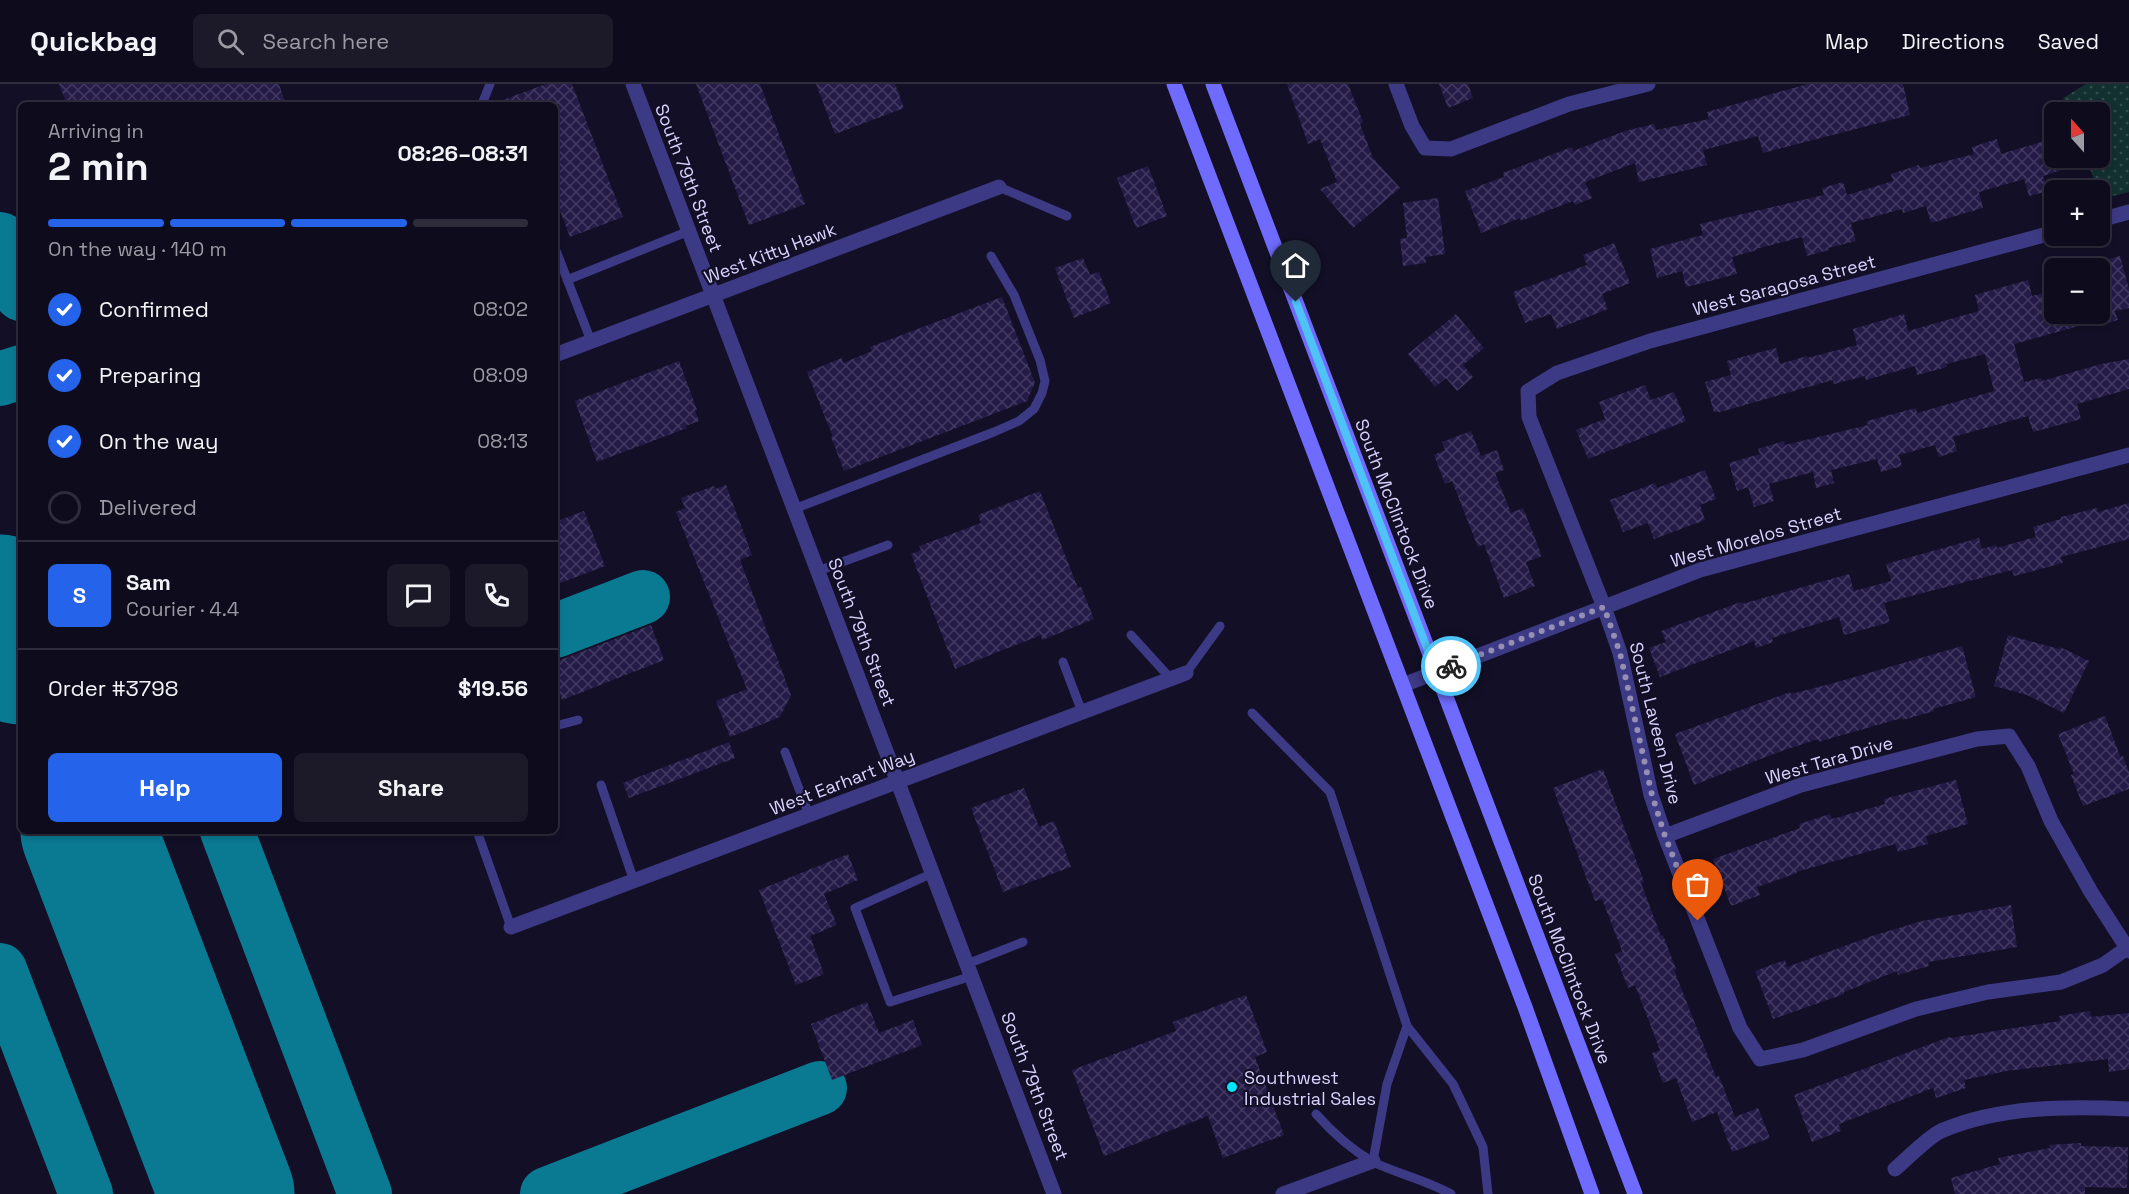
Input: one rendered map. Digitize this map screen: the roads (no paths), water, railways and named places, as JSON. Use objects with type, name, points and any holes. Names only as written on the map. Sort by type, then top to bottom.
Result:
[{"type":"main road","points":[[1174,84],[1525,1007],[1592,1194]]},
{"type":"main road","name":"South McClintock Drive","points":[[1213,84],[1635,1194]]},
{"type":"street","name":"South 79th Street","points":[[633,84],[1054,1194]]},
{"type":"street","points":[[1396,84],[1412,126],[1425,148],[1451,149],[1569,104],[1648,84]]},
{"type":"street","name":"West Kitty Hawk","points":[[558,354],[999,187]]},
{"type":"street","points":[[2110,217],[2129,212]]},
{"type":"street","name":"West Saragosa Street","points":[[1528,391],[1557,373],[1650,341],[2044,235]]},
{"type":"street","name":"South Laveen Drive","points":[[1528,391],[1529,417],[1620,653],[1652,795],[1665,836],[1740,1028],[1760,1059],[1803,1050],[1916,1009],[1988,992],[2061,982],[2103,965],[2128,949]]},
{"type":"street","name":"West Morelos Street","points":[[1403,685],[1700,570],[2129,455]]},
{"type":"street","name":"West Earhart Way","points":[[511,927],[1186,673]]},
{"type":"street","name":"West Tara Drive","points":[[1665,836],[1801,785],[1977,739],[2009,736],[2028,766],[2057,831],[2091,892],[2128,949]]},
{"type":"street","points":[[1895,1169],[1939,1132],[1985,1117],[2082,1107],[2129,1108]]},
{"type":"street","points":[[1283,1194],[1373,1161]]},
{"type":"lane","points":[[483,102],[490,84]]},
{"type":"lane","points":[[999,187],[1067,216]]},
{"type":"lane","points":[[567,280],[688,231]]},
{"type":"lane","points":[[558,256],[591,341]]},
{"type":"lane","points":[[794,509],[994,432],[1019,421],[1034,409],[1045,381],[1040,360],[1014,295],[991,256]]},
{"type":"lane","points":[[818,571],[888,545]]},
{"type":"lane","points":[[1186,673],[1220,626]]},
{"type":"lane","points":[[1131,635],[1171,679]]},
{"type":"lane","points":[[1063,662],[1082,712]]},
{"type":"lane","points":[[1252,713],[1330,792],[1407,1026],[1453,1084],[1483,1147],[1488,1194]]},
{"type":"lane","points":[[558,725],[578,720]]},
{"type":"lane","points":[[785,752],[809,815]]},
{"type":"lane","points":[[601,785],[634,881]]},
{"type":"lane","points":[[478,834],[511,927]]},
{"type":"lane","points":[[933,873],[855,908],[890,1002],[970,970],[1023,942]]},
{"type":"lane","points":[[1373,1161],[1387,1084],[1407,1026]]},
{"type":"lane","points":[[1316,1114],[1330,1131],[1373,1161],[1451,1194]]},
{"type":"place","name":"Southwest Industrial Sales","points":[[1232,1087]]}]
